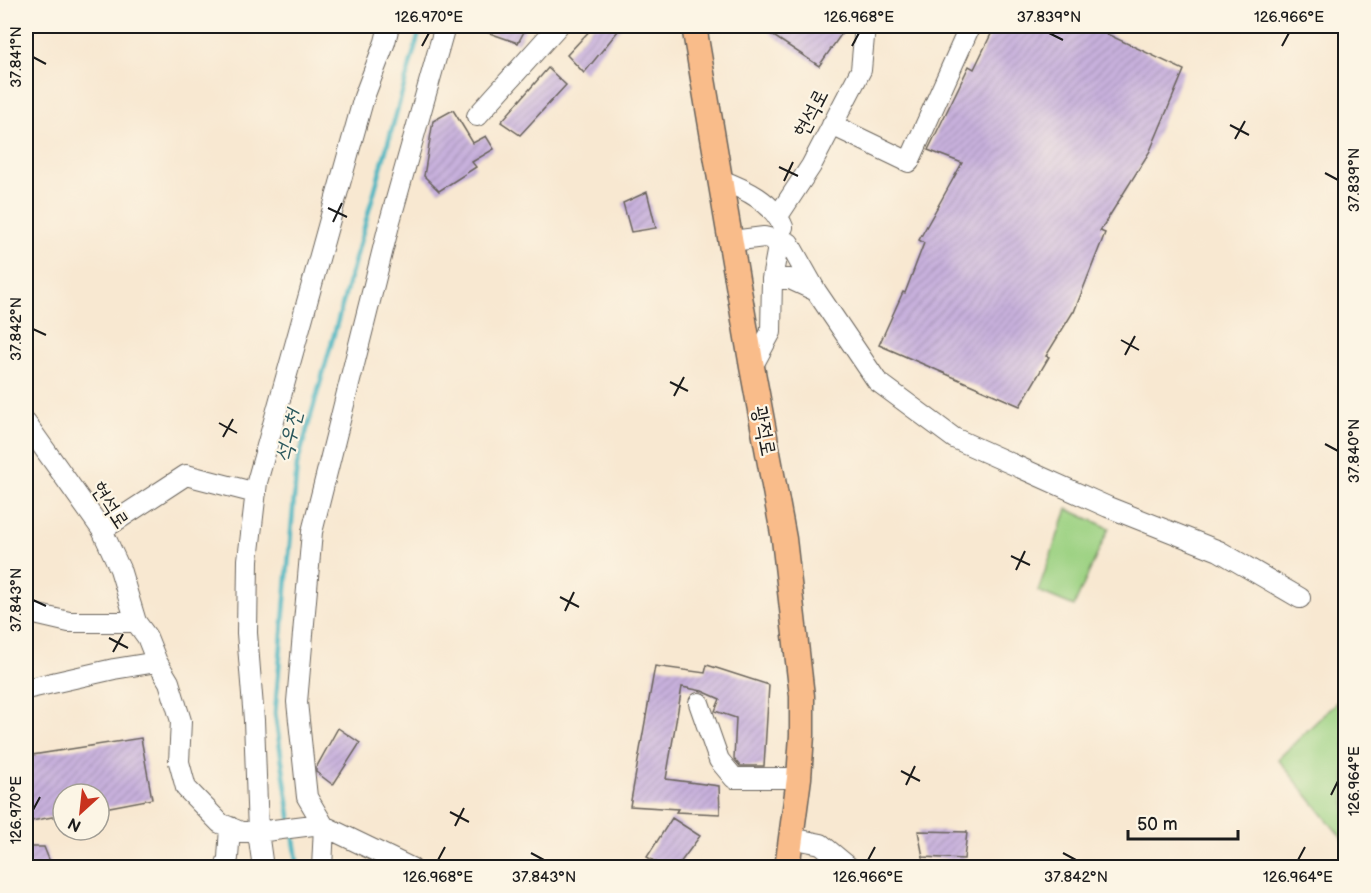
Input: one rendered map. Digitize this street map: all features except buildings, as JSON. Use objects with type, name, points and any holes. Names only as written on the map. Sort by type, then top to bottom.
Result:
[{"type":"main road","name":"광적로","points":[[694,26],[784,539],[802,696],[799,778],[787,867]]},
{"type":"street","points":[[263,867],[258,832],[254,720],[247,633],[248,560],[257,482],[364,97],[385,42],[388,26]]},
{"type":"street","points":[[325,866],[321,856],[325,842],[307,797],[297,702],[312,532],[390,222],[445,26]]},
{"type":"street","points":[[477,116],[558,26]]},
{"type":"street","name":"현석로","points":[[778,216],[811,166],[861,70],[865,26]]},
{"type":"street","points":[[832,125],[909,162],[970,26]]},
{"type":"street","points":[[721,180],[747,189],[778,216],[784,242],[877,381],[954,438],[1108,507],[1219,551],[1300,598]]},
{"type":"street","points":[[732,241],[764,237],[784,242]]},
{"type":"street","points":[[752,367],[771,332],[772,279],[784,242]]},
{"type":"street","points":[[772,279],[790,279],[816,291]]},
{"type":"street","name":"현석로","points":[[26,423],[102,530],[120,569],[136,622],[147,637],[157,662],[169,682],[181,721],[179,762],[186,788],[220,823],[230,827]]},
{"type":"street","points":[[102,530],[186,475],[256,493]]},
{"type":"street","points":[[26,612],[69,622],[136,622]]},
{"type":"street","points":[[26,689],[114,669],[157,662]]},
{"type":"street","points":[[699,703],[719,760],[734,778],[799,778]]},
{"type":"street","points":[[225,867],[228,858],[230,827],[241,832],[258,832],[318,826],[411,867]]},
{"type":"street","points":[[791,838],[821,844],[850,867]]},
{"type":"green space","points":[[1067,509],[1109,528],[1074,606],[1038,591]]},
{"type":"green space","points":[[1345,694],[1345,842],[1278,759]]},
{"type":"waterway","name":"석우천","points":[[291,823],[275,713],[297,465],[421,26]]},
{"type":"waterway","name":"석우천","points":[[293,832],[298,868]]}]
